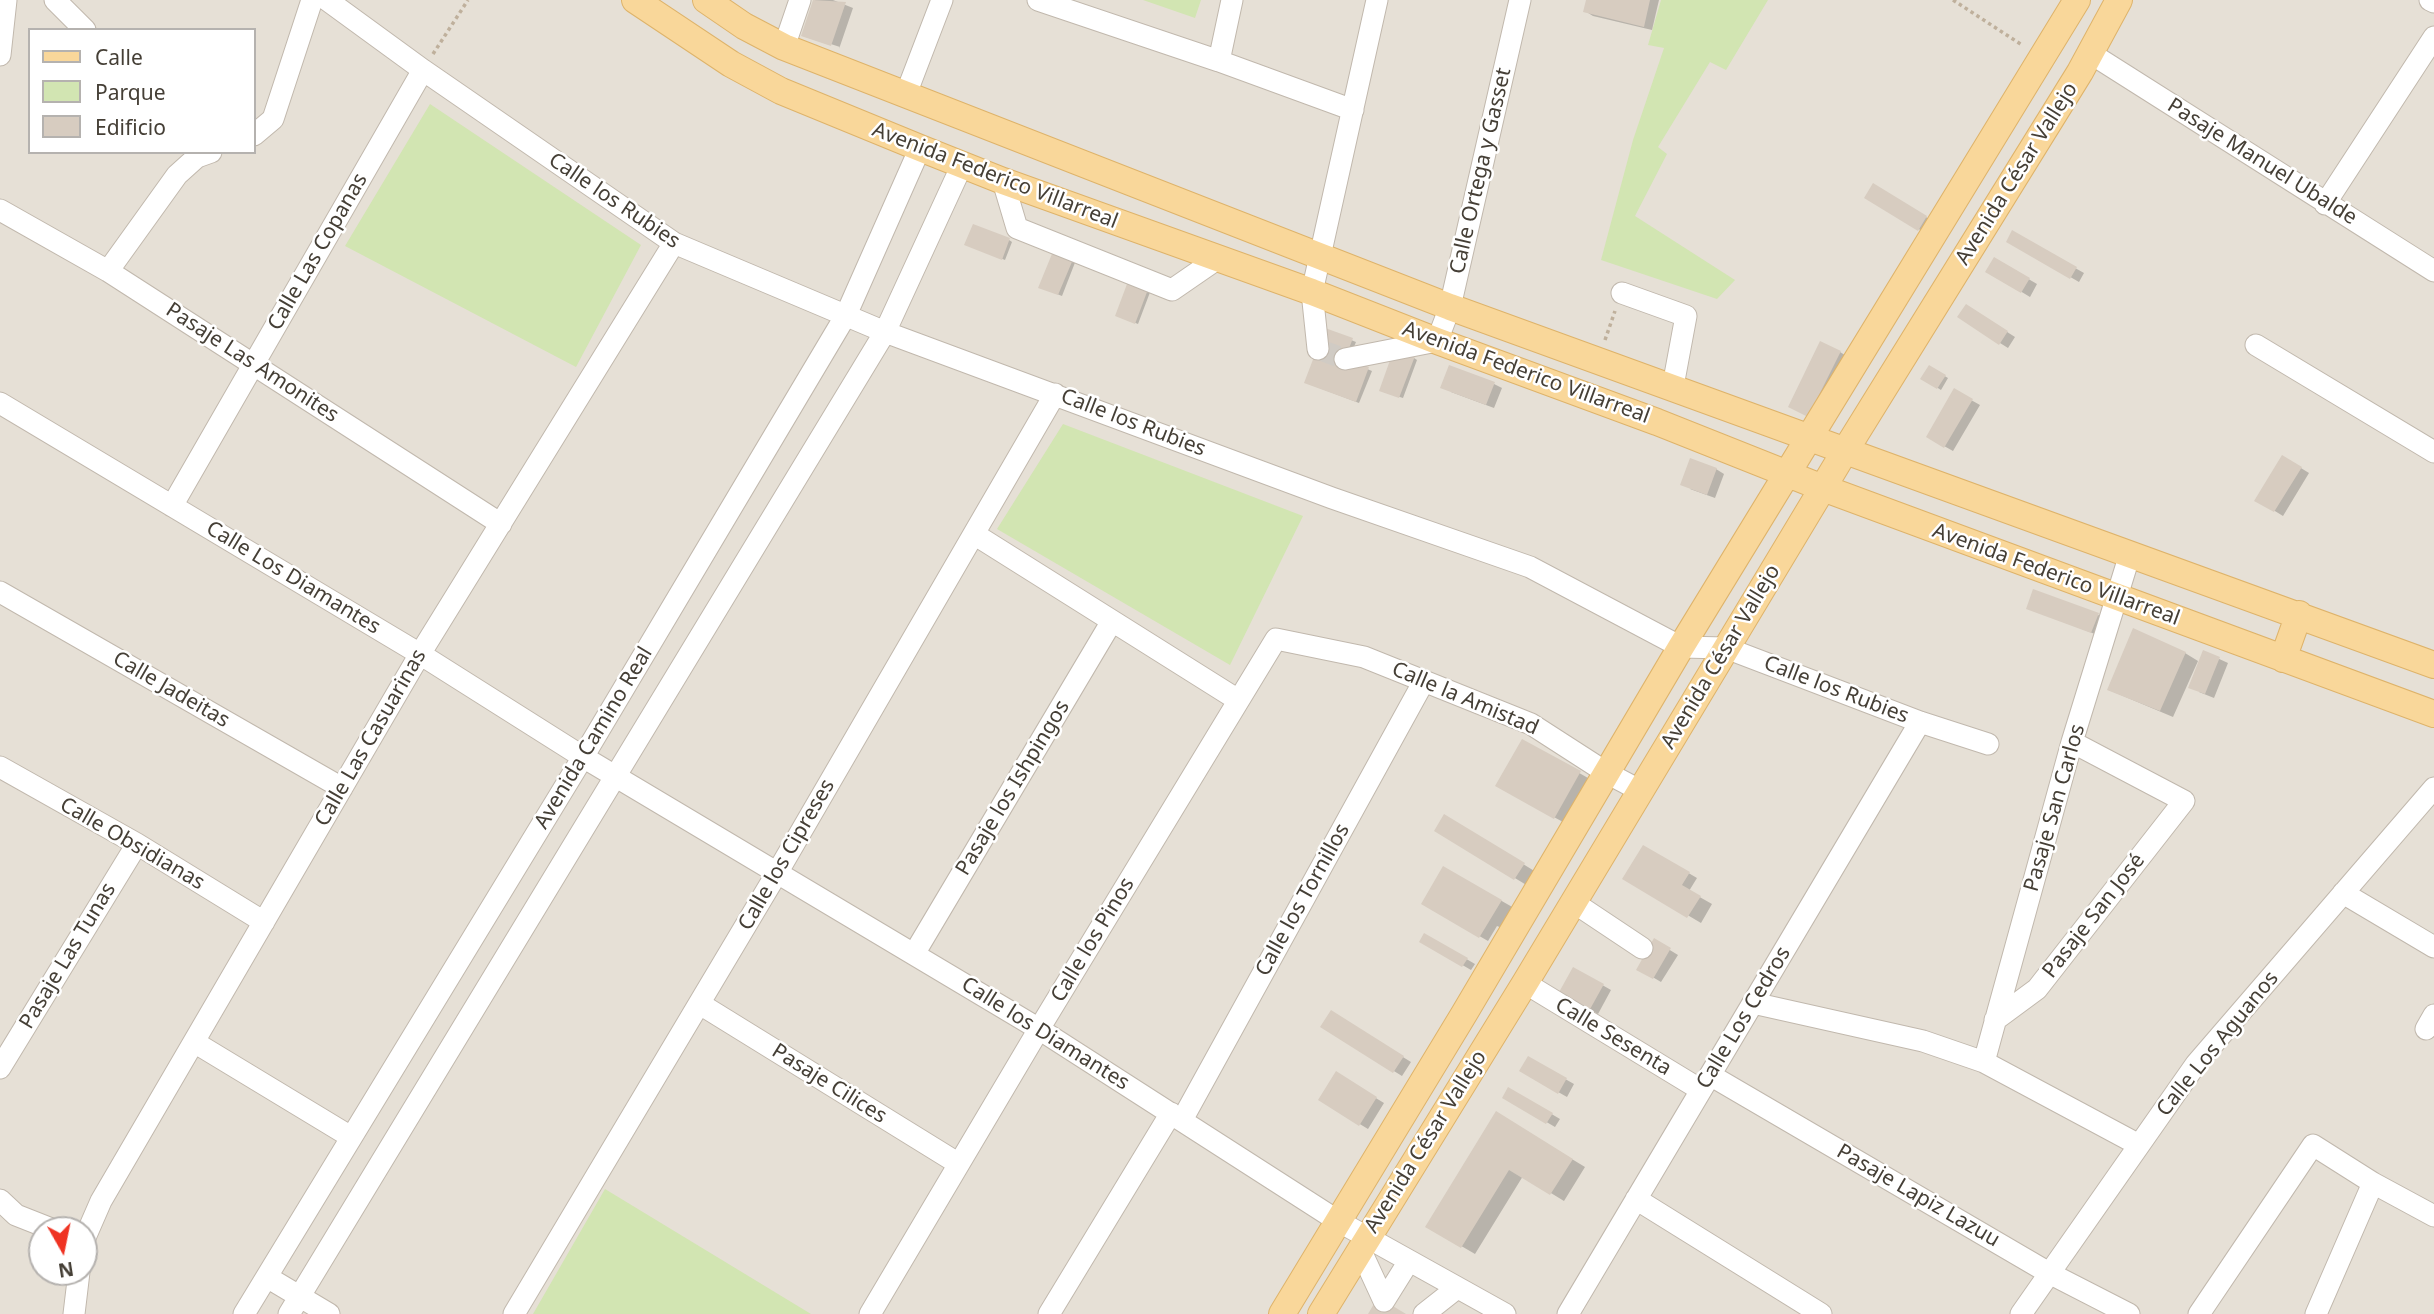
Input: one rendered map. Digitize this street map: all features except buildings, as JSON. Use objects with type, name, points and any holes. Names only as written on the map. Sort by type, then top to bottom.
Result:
[{"type":"main road","name":"Avenida Federico Villarreal","points":[[635,0],[731,64],[781,91],[919,148],[1312,292],[1657,422],[1823,488],[2434,714]]},
{"type":"main road","name":"Avenida Federico Villarreal","points":[[706,0],[744,26],[784,47],[1450,307],[2299,614],[2434,666]]},
{"type":"main road","name":"Avenida César Vallejo","points":[[1282,1314],[1464,1014],[1681,647],[2077,0]]},
{"type":"main road","name":"Avenida César Vallejo","points":[[1321,1314],[2090,53],[2119,0]]},
{"type":"main road","points":[[2001,123],[2040,135]]},
{"type":"main road","points":[[1657,422],[1673,386]]},
{"type":"main road","points":[[2283,659],[2299,614]]},
{"type":"main road","points":[[1541,882],[1573,902]]},
{"type":"main road","points":[[1464,1014],[1493,1034]]},
{"type":"street","points":[[0,55],[6,0]]},
{"type":"street","points":[[55,0],[83,28]]},
{"type":"street","points":[[256,133],[273,119],[312,0]]},
{"type":"street","name":"Calle los Rubies","points":[[327,0],[422,70],[674,243],[885,332],[1332,498],[1530,567],[1681,647],[1726,648],[1920,722],[1988,744]]},
{"type":"street","points":[[784,47],[800,0]]},
{"type":"street","points":[[906,94],[942,0]]},
{"type":"street","points":[[1038,0],[1353,110]]},
{"type":"street","points":[[1219,61],[1232,0]]},
{"type":"street","points":[[1318,349],[1312,292],[1377,0]]},
{"type":"street","name":"Calle Ortega y Gasset","points":[[1437,341],[1450,307],[1520,0]]},
{"type":"street","points":[[2325,204],[2434,37]]},
{"type":"street","name":"Pasaje Manuel Ubalde","points":[[2090,53],[2434,271]]},
{"type":"street","name":"Calle Las Copanas","points":[[172,506],[422,70]]},
{"type":"street","name":"Avenida Camino Real","points":[[244,1314],[583,757],[846,316],[919,148]]},
{"type":"street","points":[[108,271],[177,175],[197,157],[205,154]]},
{"type":"street","name":"Avenida Camino Real","points":[[294,1305],[885,332],[962,165]]},
{"type":"street","points":[[1003,181],[1017,228],[1172,290],[1217,259]]},
{"type":"street","name":"Pasaje Las Amonites","points":[[0,209],[108,271],[501,524]]},
{"type":"street","name":"Calle Las Casuarinas","points":[[94,1216],[420,654],[674,243]]},
{"type":"street","points":[[1622,293],[1686,316],[1673,386]]},
{"type":"street","points":[[1345,359],[1437,341]]},
{"type":"street","points":[[2256,345],[2434,452]]},
{"type":"street","name":"Calle los Cipreses","points":[[514,1314],[700,1004],[1055,394]]},
{"type":"street","name":"Calle Los Diamantes","points":[[0,403],[420,654],[583,757]]},
{"type":"street","points":[[974,534],[1238,700]]},
{"type":"street","name":"Pasaje San Carlos","points":[[1984,1062],[2072,743],[2130,554]]},
{"type":"street","name":"Calle Jadeitas","points":[[0,592],[342,788]]},
{"type":"street","name":"Pasaje los Ishpingos","points":[[914,954],[1112,621]]},
{"type":"street","name":"Calle los Pinos","points":[[870,1314],[1276,639]]},
{"type":"street","name":"Calle la Amistad","points":[[1276,639],[1364,657],[1531,724],[1607,773],[1641,791]]},
{"type":"street","name":"Calle los Tornillos","points":[[1049,1314],[1177,1116],[1424,681]]},
{"type":"street","name":"Calle Los Cedros","points":[[1568,1314],[1920,722]]},
{"type":"street","name":"Pasaje San José","points":[[1995,1020],[2037,989],[2184,802],[2072,743]]},
{"type":"street","name":"Calle los Diamantes","points":[[583,757],[1039,1029],[1338,1221],[1363,1243],[1409,1261],[1506,1314]]},
{"type":"street","name":"Calle Obsidianas","points":[[0,767],[136,844],[264,922]]},
{"type":"street","name":"Calle Los Aguanos","points":[[2021,1314],[2196,1064],[2434,788]]},
{"type":"street","name":"Pasaje Las Tunas","points":[[0,1068],[136,844]]},
{"type":"street","points":[[2343,893],[2434,947]]},
{"type":"street","points":[[1573,902],[1642,948]]},
{"type":"street","name":"Calle Sesenta","points":[[1525,983],[1706,1083]]},
{"type":"street","points":[[1753,1003],[1923,1041],[1984,1062],[2139,1145]]},
{"type":"street","name":"Pasaje Cilices","points":[[700,1004],[959,1164]]},
{"type":"street","points":[[194,1042],[351,1137]]},
{"type":"street","name":"Pasaje Lapiz Lazuu","points":[[1706,1083],[2049,1273],[2129,1314]]},
{"type":"street","points":[[2199,1314],[2313,1145],[2373,1183],[2434,1216]]},
{"type":"street","points":[[2316,1314],[2373,1183]]},
{"type":"street","points":[[1636,1199],[1821,1314]]},
{"type":"street","points":[[0,1200],[16,1215],[28,1220]]},
{"type":"street","points":[[1363,1243],[1384,1301],[1409,1261]]},
{"type":"street","points":[[267,1277],[294,1305],[329,1314]]},
{"type":"street","points":[[74,1314],[77,1286]]},
{"type":"street","points":[[1424,1314],[1458,1288]]},
{"type":"path","points":[[422,70],[468,0]]},
{"type":"path","points":[[1953,0],[2041,58]]},
{"type":"path","points":[[1598,360],[1622,293]]},
{"type":"shaded area","points":[[0,0],[2434,0],[2434,1314],[0,1314]]},
{"type":"green space","points":[[1143,0],[1201,0],[1195,18]]},
{"type":"green space","points":[[1661,0],[1768,0],[1726,70],[1710,62],[1658,147],[1667,154],[1635,216],[1735,280],[1717,299],[1601,260],[1633,140],[1664,48],[1648,45]]},
{"type":"green space","points":[[430,104],[641,245],[576,367],[345,246]]},
{"type":"green space","points":[[1063,424],[1303,516],[1230,665],[997,529]]},
{"type":"green space","points":[[605,1189],[811,1314],[533,1314]]},
{"type":"tunnel","points":[[1318,349],[1345,359]]}]
